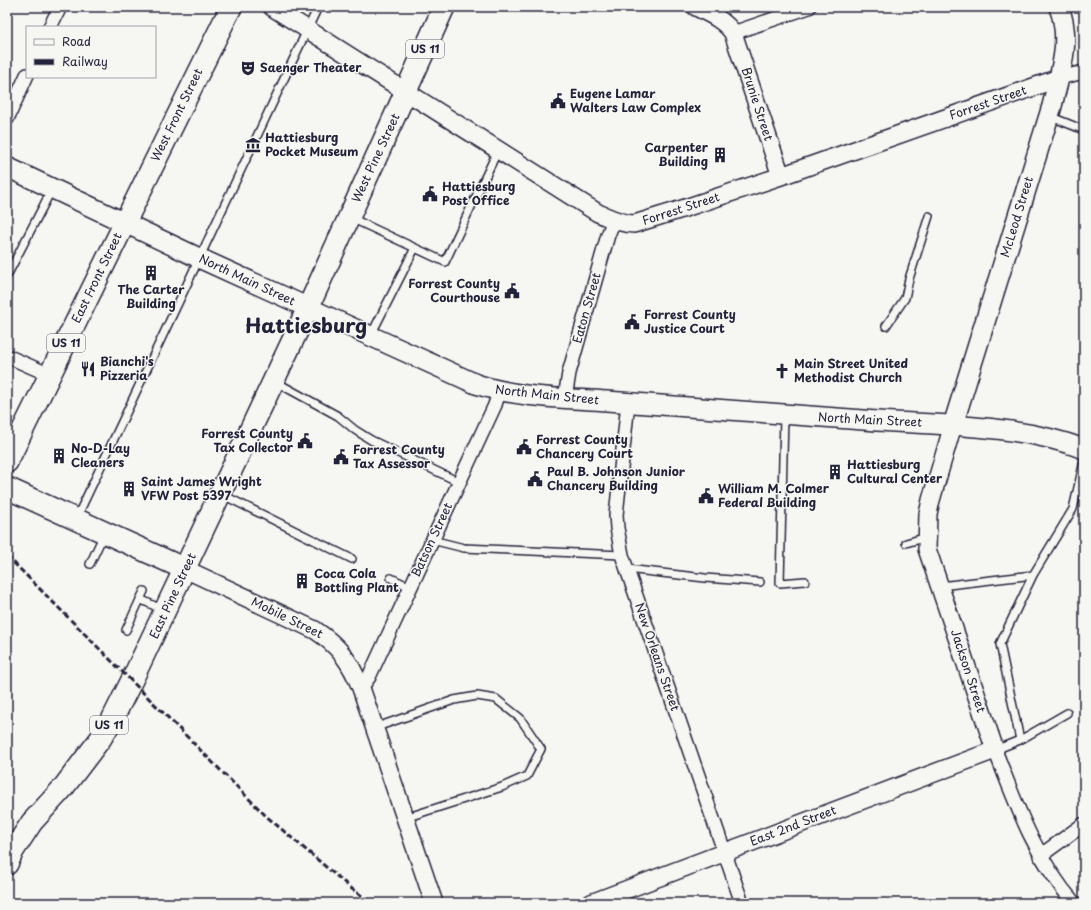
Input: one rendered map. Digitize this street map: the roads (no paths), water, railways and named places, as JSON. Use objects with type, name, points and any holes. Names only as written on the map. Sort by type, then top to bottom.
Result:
[{"type":"main road","name":"West Front Street","points":[[124,223],[231,7]]},
{"type":"main road","name":"West Pine Street","points":[[308,308],[407,92],[444,7]]},
{"type":"main road","name":"McLeod Street","points":[[953,425],[1049,116],[1059,78],[1065,36],[1064,24],[1059,7]]},
{"type":"main road","name":"North Main Street","points":[[7,167],[370,337],[470,382],[499,391],[565,398],[784,415],[953,425],[1049,438],[1084,449]]},
{"type":"main road","name":"East Front Street","points":[[7,462],[124,223]]},
{"type":"main road","name":"East Pine Street","points":[[7,864],[13,851],[32,822],[63,788],[101,738],[111,722],[308,308]]},
{"type":"main road","name":"Mobile Street","points":[[7,488],[185,569]]},
{"type":"main road","points":[[7,506],[38,502]]},
{"type":"street","points":[[50,26],[60,7]]},
{"type":"street","name":"Forrest Street","points":[[272,7],[591,208],[614,220],[634,224],[781,176],[1059,78],[1084,72]]},
{"type":"street","points":[[696,7],[728,26],[733,33],[808,7]]},
{"type":"street","name":"Brunie Street","points":[[733,33],[781,176]]},
{"type":"street","points":[[7,119],[26,77]]},
{"type":"street","name":"Eaton Street","points":[[565,398],[569,373],[608,235],[614,220]]},
{"type":"street","points":[[7,356],[50,375]]},
{"type":"street","name":"Batson Street","points":[[361,688],[369,677],[495,405],[499,391]]},
{"type":"street","name":"New Orleans Street","points":[[628,403],[616,515],[622,555],[742,903]]},
{"type":"street","name":"Jackson Street","points":[[953,425],[928,514],[927,549],[995,750],[1017,806],[1040,856],[1074,903]]},
{"type":"street","name":"Mobile Street","points":[[185,569],[320,630],[343,654],[351,666],[361,688],[434,903]]},
{"type":"street","name":"East 2nd Street","points":[[591,903],[995,750]]},
{"type":"street","points":[[1040,856],[1084,824]]},
{"type":"lane","points":[[76,519],[318,7]]},
{"type":"lane","points":[[1049,116],[1084,130]]},
{"type":"lane","points":[[349,217],[445,262],[498,150]]},
{"type":"lane","points":[[7,276],[53,189]]},
{"type":"lane","points":[[886,326],[905,298],[909,279],[929,216]]},
{"type":"lane","points":[[370,337],[415,248]]},
{"type":"lane","points":[[274,381],[332,412],[355,430],[371,440],[459,482]]},
{"type":"lane","points":[[784,415],[780,582],[805,581]]},
{"type":"lane","points":[[1020,740],[1000,644],[1033,575],[1073,509],[1084,461]]},
{"type":"lane","points":[[220,494],[352,559]]},
{"type":"lane","points":[[90,564],[105,532]]},
{"type":"lane","points":[[906,543],[927,537]]},
{"type":"lane","points":[[432,540],[464,548],[622,555]]},
{"type":"lane","points":[[627,569],[704,578],[760,582]]},
{"type":"lane","points":[[939,586],[1033,575]]},
{"type":"lane","points":[[391,578],[410,587]]},
{"type":"lane","points":[[126,630],[144,590]]},
{"type":"lane","points":[[140,599],[165,611]]},
{"type":"lane","points":[[374,728],[454,700],[477,696],[496,699],[520,718],[541,749],[527,776],[502,787],[405,818]]},
{"type":"lane","points":[[995,750],[1020,740],[1067,714]]},
{"type":"railway","points":[[7,556],[266,816],[352,889],[372,903]]},
{"type":"place","name":"Saenger Theater","points":[[248,68]]},
{"type":"place","name":"Eugene Lamar Walters Law Complex","points":[[558,101]]},
{"type":"place","name":"Hattiesburg Pocket Museum","points":[[253,145]]},
{"type":"place","name":"Carpenter Building","points":[[720,155]]},
{"type":"place","name":"Hattiesburg Post Office","points":[[430,194]]},
{"type":"place","name":"The Carter Building","points":[[151,273]]},
{"type":"place","name":"Forrest County Courthouse","points":[[512,291]]},
{"type":"place","name":"Forrest County Justice Court","points":[[632,322]]},
{"type":"place","name":"Bianchi's Pizzeria","points":[[88,369]]},
{"type":"place","name":"Main Street United Methodist Church","points":[[782,371]]},
{"type":"place","name":"Forrest County Tax Collector","points":[[305,441]]},
{"type":"place","name":"Forrest County Chancery Court","points":[[524,447]]},
{"type":"place","name":"No-D-Lay Cleaners","points":[[59,456]]},
{"type":"place","name":"Forrest County Tax Assessor","points":[[341,457]]},
{"type":"place","name":"Hattiesburg Cultural Center","points":[[835,472]]},
{"type":"place","name":"Paul B. Johnson Junior Chancery Building","points":[[535,479]]},
{"type":"place","name":"Saint James Wright VFW Post 5397","points":[[129,489]]},
{"type":"place","name":"William M. Colmer Federal Building","points":[[706,496]]},
{"type":"place","name":"Coca Cola Bottling Plant","points":[[302,581]]},
{"type":"district","name":"Hattiesburg","points":[[306,326]]}]
